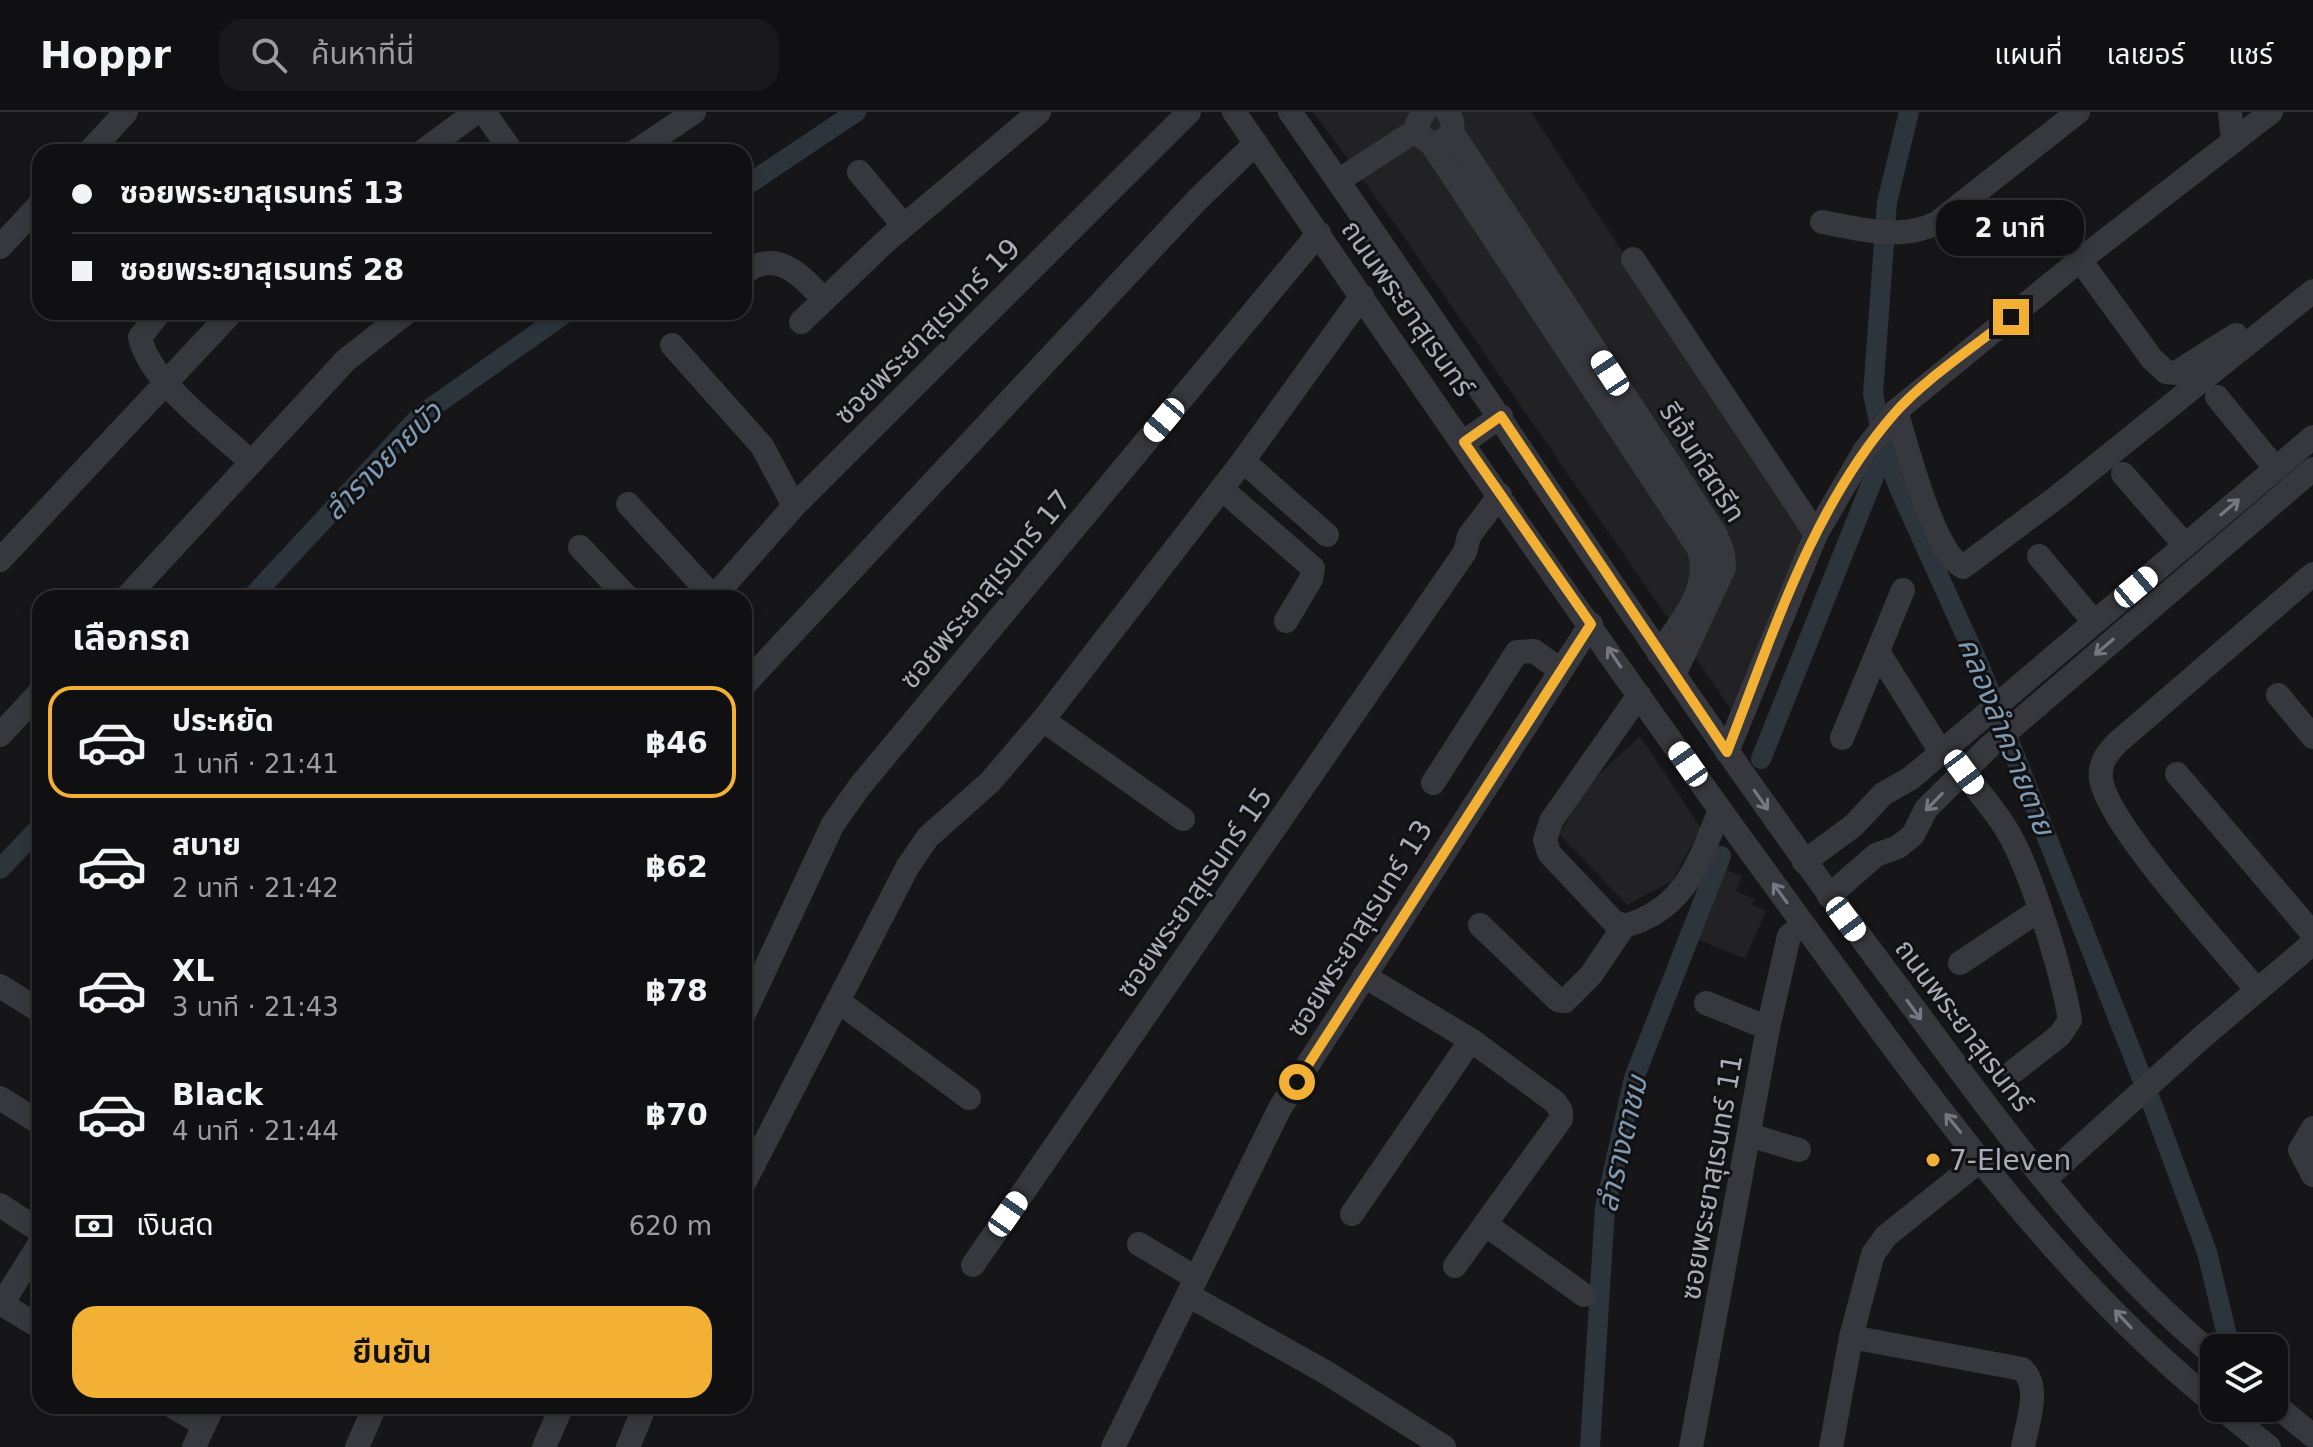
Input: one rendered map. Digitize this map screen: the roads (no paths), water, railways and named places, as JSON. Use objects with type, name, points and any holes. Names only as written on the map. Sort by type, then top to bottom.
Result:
[{"type":"street","points":[[96,144],[126,112]]},
{"type":"street","points":[[433,144],[476,112]]},
{"type":"street","points":[[484,112],[506,144]]},
{"type":"street","points":[[647,144],[694,112]]},
{"type":"street","points":[[801,322],[904,226],[1039,112]]},
{"type":"street","name":"ซอยพระยาสุเรนทร์ 19","points":[[720,590],[794,506],[1189,112]]},
{"type":"street","name":"ถนนพระยาสุเรนทร์","points":[[1234,112],[1720,810],[1910,1070],[2099,1294],[2200,1391]]},
{"type":"street","name":"ถนนพระยาสุเรนทร์","points":[[1290,112],[1501,416],[1659,654],[1829,896],[1977,1095],[2045,1179],[2129,1274],[2200,1343]]},
{"type":"street","points":[[1822,222],[1910,234],[1937,223],[2078,112]]},
{"type":"street","points":[[2230,112],[2233,142]]},
{"type":"street","points":[[1727,752],[1816,534],[1887,423],[2080,260],[2271,112]]},
{"type":"street","points":[[1343,187],[1428,126]]},
{"type":"street","name":"รีเจ้นท์สตรีท","points":[[1428,126],[1699,549],[1705,570],[1699,592],[1659,654]]},
{"type":"street","name":"รีเจ้นท์สตรีท","points":[[1428,126],[1715,533],[1723,553],[1724,568],[1674,675]]},
{"type":"street","points":[[752,676],[1197,200],[1256,143]]},
{"type":"street","points":[[859,172],[904,226]]},
{"type":"street","points":[[0,247],[32,221]]},
{"type":"street","name":"ซอยพระยาสุเรนทร์ 17","points":[[752,997],[833,824],[860,786],[1319,233]]},
{"type":"street","points":[[1633,259],[1816,534]]},
{"type":"street","points":[[752,266],[770,260],[786,265],[802,276],[824,300]]},
{"type":"street","points":[[2080,260],[2152,359],[2166,372],[2176,373],[2202,359],[2251,324]]},
{"type":"street","points":[[1887,423],[1919,487],[1946,552],[1963,567],[2057,497],[2313,291]]},
{"type":"street","points":[[752,1168],[908,866],[928,837],[990,782],[1043,720],[1222,489],[1362,296]]},
{"type":"street","points":[[154,320],[140,337],[142,351],[166,383],[251,462]]},
{"type":"street","points":[[0,560],[225,320]]},
{"type":"street","points":[[133,590],[346,360],[397,320]]},
{"type":"street","points":[[672,345],[762,446],[794,506]]},
{"type":"street","points":[[2217,397],[2276,469]]},
{"type":"street","points":[[1464,442],[1501,416]]},
{"type":"street","points":[[1804,862],[1853,826],[1875,800],[1911,778],[2020,682],[2313,437]]},
{"type":"street","points":[[1243,461],[1327,535]]},
{"type":"street","points":[[1829,896],[1876,855],[1898,847],[1913,835],[1926,809],[1989,747],[2313,469]]},
{"type":"street","points":[[2123,474],[2185,545]]},
{"type":"street","points":[[1222,489],[1313,568],[1311,579],[1286,621]]},
{"type":"street","name":"ซอยพระยาสุเรนทร์ 15","points":[[973,1265],[1465,552],[1469,536],[1505,502]]},
{"type":"street","points":[[628,504],[706,590]]},
{"type":"street","points":[[580,547],[620,590]]},
{"type":"street","points":[[2039,556],[2094,622]]},
{"type":"street","points":[[2157,569],[2176,586]]},
{"type":"street","points":[[2257,990],[2117,820],[2101,778],[2103,758],[2313,574]]},
{"type":"street","points":[[1842,738],[1903,590]]},
{"type":"street","name":"ซอยพระยาสุเรนทร์ 13","points":[[1113,1447],[1280,1108],[1591,624]]},
{"type":"street","points":[[1433,783],[1517,652],[1534,651],[1560,670]]},
{"type":"street","points":[[1878,652],[1941,752]]},
{"type":"street","points":[[1624,926],[1613,921],[1557,863],[1545,840],[1551,821],[1639,695]]},
{"type":"street","points":[[2278,695],[2313,737]]},
{"type":"street","points":[[0,735],[32,700]]},
{"type":"street","points":[[1043,720],[1183,819]]},
{"type":"street","points":[[1964,772],[2008,831],[2038,911],[2070,1020],[2060,1035],[2014,1071]]},
{"type":"street","points":[[2177,774],[2313,934]]},
{"type":"street","points":[[1480,925],[1558,1000],[1565,1001],[1591,975],[1624,926],[1655,911],[1689,883],[1720,810]]},
{"type":"street","points":[[1853,826],[1876,855]]},
{"type":"street","points":[[1960,963],[2038,911]]},
{"type":"street","name":"ซอยพระยาสุเรนทร์ 11","points":[[1691,1447],[1768,1028],[1789,936],[1803,924]]},
{"type":"street","points":[[2045,1179],[2313,943]]},
{"type":"street","points":[[1364,976],[1471,1040],[1555,1102],[1561,1111],[1561,1119],[1455,1266]]},
{"type":"street","points":[[0,986],[32,1006]]},
{"type":"street","points":[[838,1001],[969,1098]]},
{"type":"street","points":[[1706,1003],[1768,1028]]},
{"type":"street","points":[[1352,1214],[1471,1040]]},
{"type":"street","points":[[0,1098],[32,1118]]},
{"type":"street","points":[[2313,1128],[2300,1150],[2313,1175]]},
{"type":"street","points":[[1749,1135],[1799,1150]]},
{"type":"street","points":[[1831,1447],[1851,1337],[1873,1254],[1886,1236],[1982,1159]]},
{"type":"street","points":[[0,1205],[32,1226]]},
{"type":"street","points":[[1485,1224],[1584,1295]]},
{"type":"street","points":[[1139,1244],[1192,1287],[1444,1447]]},
{"type":"street","points":[[32,1256],[1,1304],[32,1322]]},
{"type":"street","points":[[1851,1337],[2022,1369],[2031,1377],[2033,1390],[2023,1447]]},
{"type":"street","points":[[184,1414],[203,1426]]},
{"type":"street","points":[[357,1447],[371,1414]]},
{"type":"street","points":[[544,1447],[558,1414]]},
{"type":"street","points":[[628,1447],[642,1414]]},
{"type":"street","points":[[2288,1415],[2313,1436]]},
{"type":"street","points":[[2238,1422],[2269,1447]]},
{"type":"waterway","name":"ลำรางยายบัว","points":[[752,182],[856,112]]},
{"type":"waterway","name":"คลองลำควายตาย","points":[[1909,112],[1887,202],[1873,394],[1885,449],[1899,488],[1979,665],[2154,1109],[2207,1252],[2227,1334]]},
{"type":"waterway","name":"ลำรางยายบัว","points":[[258,590],[421,415],[556,320]]},
{"type":"waterway","name":"ลำรางตาชม","points":[[1761,759],[1885,449]]},
{"type":"waterway","name":"ลำรางยายบัว","points":[[0,869],[32,835]]},
{"type":"waterway","name":"ลำรางตาชม","points":[[1590,1447],[1605,1208],[1634,1078],[1721,856]]},
{"type":"place","name":"7-Eleven","points":[[1933,1160]]}]
